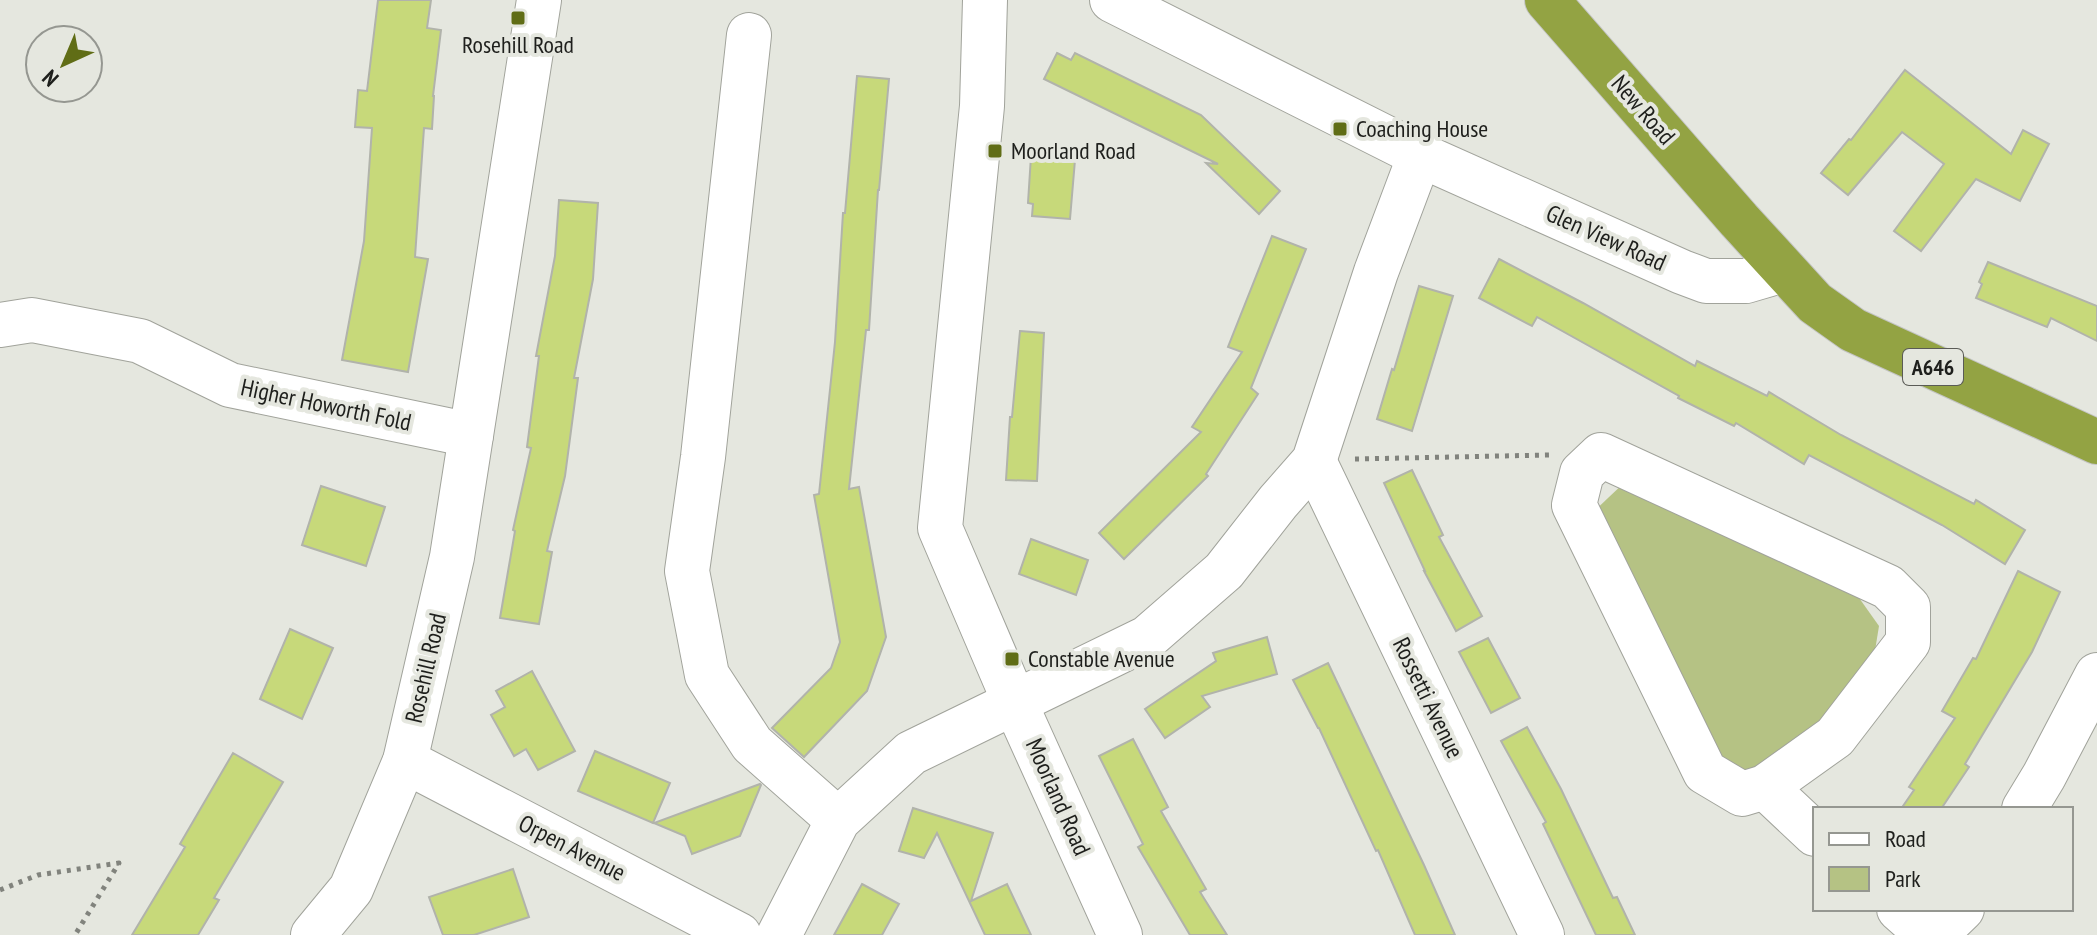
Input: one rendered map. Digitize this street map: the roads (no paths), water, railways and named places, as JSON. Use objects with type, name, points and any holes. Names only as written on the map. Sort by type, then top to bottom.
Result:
[{"type":"highway","name":"New Road","points":[[1547,0],[1784,270]]},
{"type":"highway","name":"A646","points":[[1784,270],[1815,303],[1853,330],[2097,442]]},
{"type":"street","name":"Rosehill Road","points":[[313,935],[351,889],[405,761],[452,557],[539,0]]},
{"type":"street","name":"Moorland Road","points":[[985,0],[982,106],[940,528],[1120,935]]},
{"type":"street","name":"Glen View Road","points":[[1112,0],[1420,155],[1668,266],[1706,281],[1746,281],[1784,270]]},
{"type":"street","points":[[749,35],[703,457],[687,571],[707,675],[752,744],[838,820]]},
{"type":"street","points":[[779,935],[838,820],[911,753],[1147,638],[1224,571],[1314,461],[1376,272],[1420,155]]},
{"type":"street","name":"Higher Howorth Fold","points":[[0,325],[32,320],[140,341],[230,385],[471,435]]},
{"type":"street","points":[[1601,455],[1888,587],[1908,607],[1908,642],[1835,737],[1765,787],[1742,794],[1705,772],[1574,505],[1582,473],[1601,455]]},
{"type":"street","name":"Rossetti Avenue","points":[[1314,461],[1542,935]]},
{"type":"street","points":[[2025,807],[2097,675]]},
{"type":"street","name":"Orpen Avenue","points":[[405,761],[739,935]]},
{"type":"street","points":[[1765,787],[1813,832]]},
{"type":"street","points":[[1906,911],[1953,925]]},
{"type":"place","name":"Rosehill Road","points":[[518,18]]},
{"type":"place","name":"Coaching House","points":[[1340,129]]},
{"type":"place","name":"Moorland Road","points":[[995,151]]},
{"type":"place","name":"Constable Avenue","points":[[1012,659]]}]
